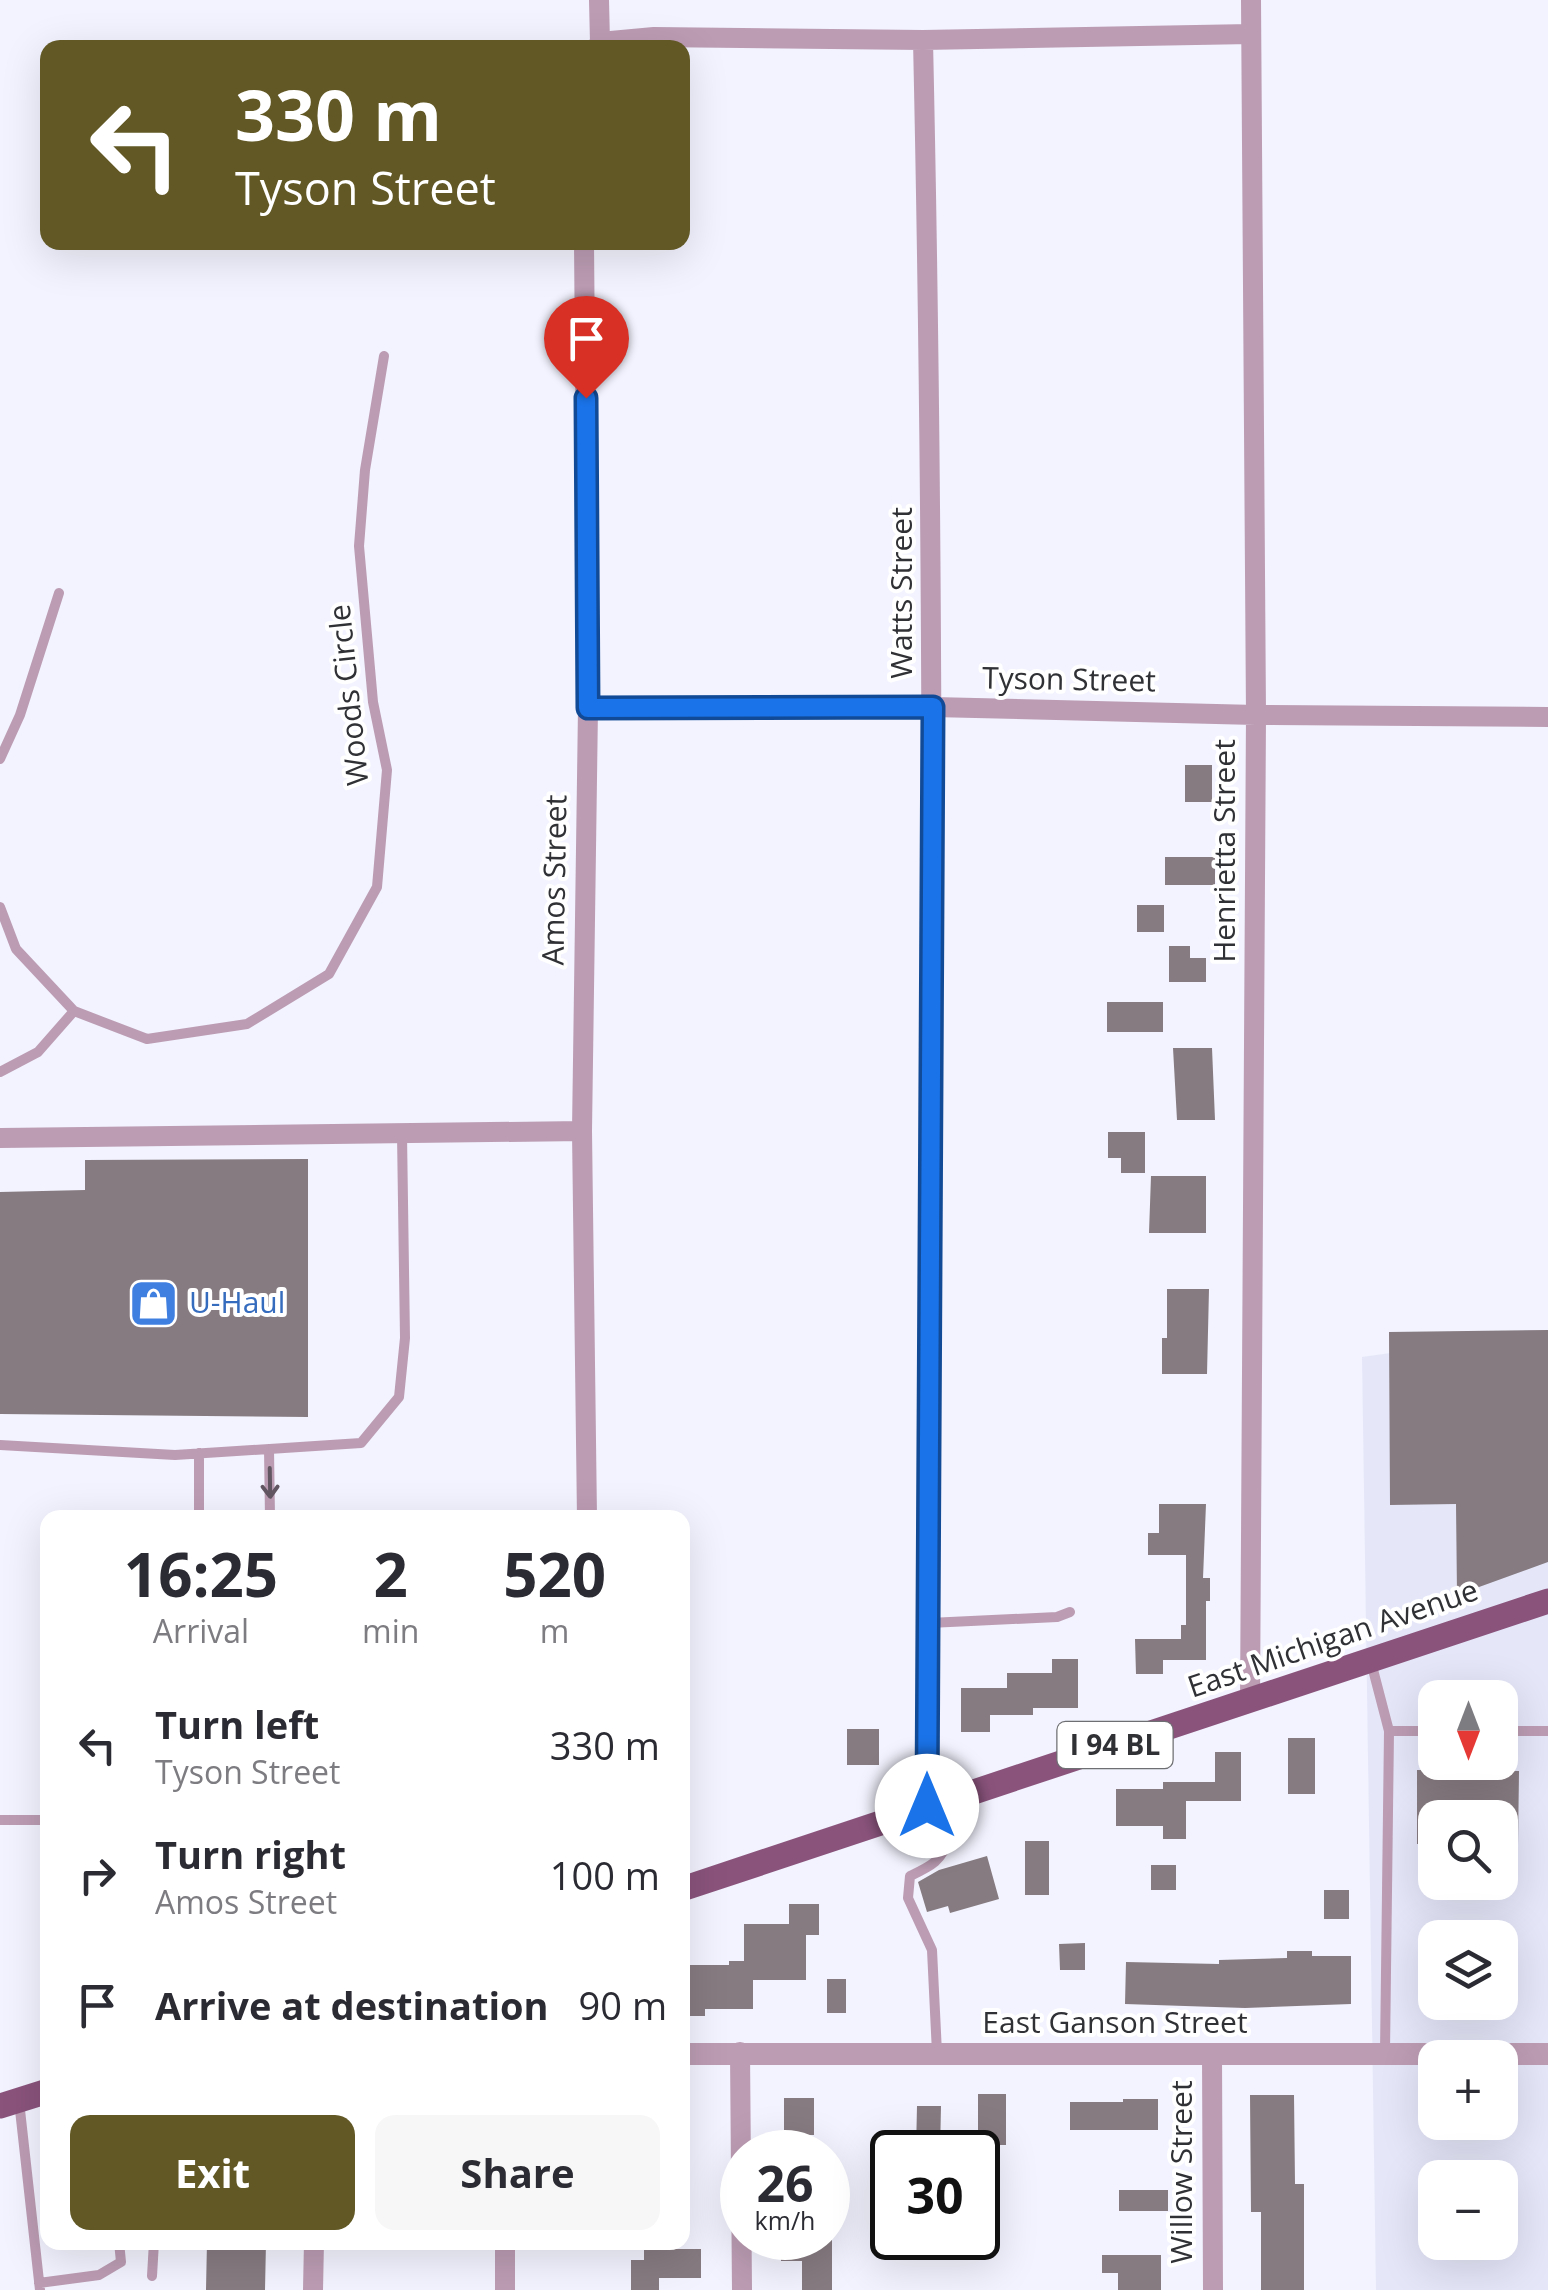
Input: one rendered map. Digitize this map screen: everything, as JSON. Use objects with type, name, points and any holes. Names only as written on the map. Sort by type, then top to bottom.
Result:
[{"type":"main road","name":"East Michigan Avenue","points":[[690,1885],[1548,1601]]},
{"type":"main road","points":[[10,2103],[40,2094]]},
{"type":"street","points":[[598,40],[599,0]]},
{"type":"street","name":"Henrietta Street","points":[[1250,1702],[1256,715],[1252,0]]},
{"type":"street","points":[[633,40],[1251,34]]},
{"type":"street","name":"Watts Street","points":[[923,40],[933,707],[927,1806]]},
{"type":"street","name":"Amos Street","points":[[584,250],[588,708],[582,1132],[586,1510]]},
{"type":"street","name":"Tyson Street","points":[[588,708],[933,707],[1548,717]]},
{"type":"street","points":[[0,1138],[582,1132]]},
{"type":"street","points":[[740,2052],[742,2290]]},
{"type":"street","name":"Willow Street","points":[[1212,2053],[1212,2290]]},
{"type":"street","name":"East Ganson Street","points":[[690,2054],[1548,2054]]},
{"type":"street","points":[[313,2290],[314,2250]]},
{"type":"street","points":[[504,2290],[505,2250]]},
{"type":"lane","name":"Woods Circle","points":[[0,907],[16,949],[74,1011],[147,1039],[246,1024],[329,974],[377,886],[387,770],[373,702],[358,546],[384,356]]},
{"type":"lane","points":[[0,760],[20,715],[59,593]]},
{"type":"lane","points":[[0,1072],[38,1052],[74,1011]]},
{"type":"lane","points":[[0,1445],[175,1455],[360,1443],[399,1397],[405,1338],[402,1134]]},
{"type":"lane","points":[[269,1449],[270,1510]]},
{"type":"lane","points":[[199,1454],[199,1510]]},
{"type":"lane","points":[[928,1623],[1057,1617],[1070,1612]]},
{"type":"lane","points":[[1370,1661],[1389,1732],[1385,2054]]},
{"type":"lane","points":[[1389,1732],[1418,1731]]},
{"type":"lane","points":[[1518,1731],[1548,1731]]},
{"type":"lane","points":[[927,1806],[948,1838],[944,1854],[936,1864],[910,1876],[908,1898],[932,1950],[937,2053]]},
{"type":"lane","points":[[0,1820],[40,1820]]},
{"type":"lane","points":[[10,2103],[40,2287],[99,2275],[121,2262],[119,2250]]},
{"type":"lane","points":[[152,2276],[154,2250]]},
{"type":"shaded area","points":[[1548,1331],[1548,2290],[1376,2290],[1362,1357]]},
{"type":"building","points":[[1185,765],[1212,765],[1212,802],[1185,802]]},
{"type":"building","points":[[1165,857],[1215,857],[1215,885],[1165,885]]},
{"type":"building","points":[[1137,905],[1164,905],[1164,932],[1137,932]]},
{"type":"building","points":[[1169,946],[1190,946],[1190,958],[1206,958],[1206,982],[1169,982]]},
{"type":"building","points":[[1107,1002],[1163,1002],[1163,1032],[1107,1032]]},
{"type":"building","points":[[1173,1048],[1212,1048],[1215,1120],[1177,1120]]},
{"type":"building","points":[[1108,1132],[1145,1132],[1145,1173],[1121,1173],[1121,1158],[1108,1158]]},
{"type":"building","name":"U-Haul","points":[[308,1159],[308,1417],[0,1414],[0,1192],[85,1190],[85,1160]]},
{"type":"building","points":[[1151,1176],[1206,1176],[1206,1233],[1149,1233]]},
{"type":"building","points":[[1167,1289],[1209,1289],[1207,1374],[1162,1374]]},
{"type":"building","points":[[1548,1330],[1548,1562],[1457,1595],[1456,1504],[1390,1505],[1389,1332]]},
{"type":"building","points":[[1159,1504],[1206,1504],[1203,1578],[1210,1578],[1210,1601],[1206,1601],[1206,1660],[1163,1660],[1163,1674],[1136,1674],[1135,1639],[1181,1639],[1181,1625],[1186,1625],[1186,1555],[1148,1555],[1148,1533],[1159,1533]]},
{"type":"building","points":[[1052,1659],[1078,1659],[1078,1708],[1033,1708],[1033,1715],[990,1715],[990,1732],[961,1732],[961,1688],[1007,1688],[1007,1673],[1052,1673]]},
{"type":"building","points":[[847,1729],[879,1729],[879,1765],[847,1765]]},
{"type":"building","points":[[1288,1738],[1315,1738],[1315,1794],[1288,1794]]},
{"type":"building","points":[[1215,1752],[1241,1752],[1241,1801],[1186,1801],[1186,1839],[1163,1839],[1163,1826],[1116,1826],[1116,1789],[1163,1789],[1163,1782],[1215,1782]]},
{"type":"building","points":[[1417,1770],[1418,1780],[1518,1780],[1519,1771],[1518,1845],[1518,1800],[1418,1800],[1417,1844]]},
{"type":"building","points":[[1025,1841],[1049,1841],[1049,1895],[1025,1895]]},
{"type":"building","points":[[987,1856],[999,1899],[950,1913],[948,1906],[927,1912],[918,1882],[939,1870]]},
{"type":"building","points":[[1151,1865],[1176,1865],[1176,1890],[1151,1890]]},
{"type":"building","points":[[1324,1890],[1349,1890],[1349,1919],[1324,1919]]},
{"type":"building","points":[[789,1904],[819,1904],[819,1935],[806,1935],[806,1980],[753,1980],[753,2009],[705,2009],[705,2016],[690,2016],[690,1965],[744,1961],[744,1924],[789,1924]]},
{"type":"building","points":[[1085,1943],[1085,1970],[1060,1970],[1059,1944]]},
{"type":"building","points":[[1287,1951],[1312,1951],[1312,1956],[1351,1956],[1351,2004],[1245,2008],[1125,2004],[1126,1962],[1219,1964],[1219,1960],[1287,1958]]},
{"type":"building","points":[[827,1979],[846,1979],[846,2013],[827,2013]]},
{"type":"building","points":[[978,2094],[1006,2094],[1006,2145],[1000,2145],[1000,2130],[978,2130]]},
{"type":"building","points":[[1250,2095],[1294,2095],[1295,2184],[1304,2184],[1304,2290],[1261,2290],[1261,2212],[1251,2212]]},
{"type":"building","points":[[784,2098],[814,2098],[814,2130],[784,2130]]},
{"type":"building","points":[[1158,2099],[1158,2130],[1070,2130],[1070,2102]]},
{"type":"building","points":[[917,2106],[941,2106],[940,2130],[916,2130]]},
{"type":"building","points":[[1119,2190],[1168,2190],[1168,2211],[1119,2211]]},
{"type":"building","points":[[701,2249],[701,2278],[659,2278],[659,2290],[631,2290],[631,2260],[644,2260],[644,2250]]},
{"type":"building","points":[[207,2250],[266,2250],[265,2290],[206,2290]]},
{"type":"building","points":[[1102,2255],[1161,2255],[1161,2290],[1118,2290],[1118,2273],[1102,2273]]},
{"type":"building","points":[[832,2260],[832,2290],[802,2290],[802,2261],[781,2261]]},
{"type":"place","name":"U-Haul","points":[[154,1303]]},
{"type":"route","points":[[586,398],[588,708],[933,707],[927,1806]]}]
